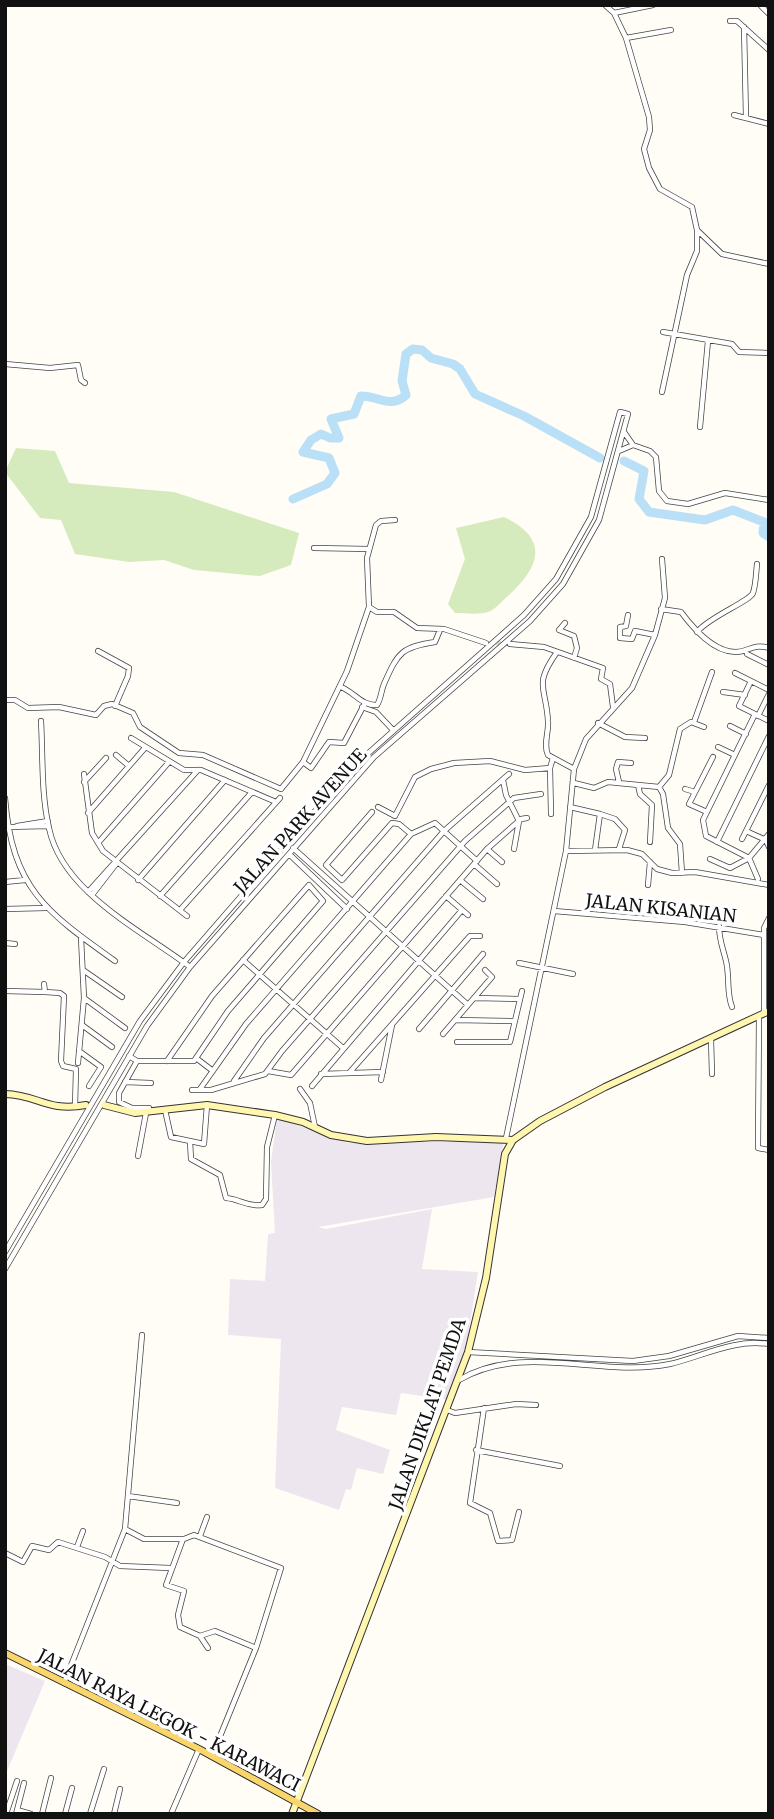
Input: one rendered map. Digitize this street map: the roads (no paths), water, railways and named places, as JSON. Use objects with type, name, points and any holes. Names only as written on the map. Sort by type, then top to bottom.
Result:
[{"type":"main road","name":"JALAN RAYA LEGOK - KARAWACI","points":[[5,1653],[199,1749],[318,1814]]},
{"type":"street","points":[[605,5],[614,13],[626,38],[649,117],[645,158],[660,189],[692,206],[697,230],[697,251],[688,271],[662,392]]},
{"type":"street","points":[[614,13],[653,5]]},
{"type":"street","points":[[760,5],[769,14]]},
{"type":"street","points":[[730,21],[737,21],[769,50]]},
{"type":"street","points":[[744,27],[746,117]]},
{"type":"street","points":[[626,38],[671,30]]},
{"type":"street","points":[[734,115],[769,124]]},
{"type":"street","points":[[697,230],[722,254],[769,264]]},
{"type":"street","points":[[663,331],[733,345],[739,352],[769,353]]},
{"type":"street","points":[[700,427],[708,341]]},
{"type":"street","points":[[5,364],[66,368],[78,365],[81,380],[85,383]]},
{"type":"street","name":"JALAN PARK AVENUE","points":[[5,1252],[140,1021],[184,962],[355,765],[542,597],[580,541],[599,494],[620,412],[628,414],[598,520],[575,566],[548,603],[530,621],[374,757],[190,967],[146,1026],[5,1269]]},
{"type":"street","points":[[624,432],[633,445],[650,451],[656,457],[659,491],[667,501],[688,504],[725,493],[769,500]]},
{"type":"street","points":[[619,451],[633,445]]},
{"type":"street","points":[[5,700],[15,700],[28,708],[60,708],[96,715],[106,704],[115,706],[133,713],[140,727],[179,753],[203,755],[278,788],[285,786],[303,762],[341,687],[369,607],[365,578],[369,549],[378,522],[395,520]]},
{"type":"street","points":[[314,548],[369,549]]},
{"type":"street","points":[[510,1139],[566,850],[574,769],[586,739],[632,688],[655,635],[665,598],[662,559]]},
{"type":"street","points":[[568,562],[575,566]]},
{"type":"street","points":[[697,632],[718,613],[747,600],[753,592],[757,564]]},
{"type":"street","points":[[369,607],[377,612],[394,612],[417,628],[440,629],[486,643]]},
{"type":"street","points":[[661,609],[681,612],[697,632],[710,642],[734,652],[753,645],[769,648]]},
{"type":"street","points":[[628,615],[626,626],[620,627],[620,638],[632,639],[635,631],[655,635]]},
{"type":"street","points":[[565,623],[559,630],[574,636],[577,648],[574,658]]},
{"type":"street","points":[[363,705],[373,706],[379,703],[384,684],[402,650],[422,641],[435,642],[440,629]]},
{"type":"street","points":[[510,644],[544,646],[603,668],[601,679],[610,684],[613,707]]},
{"type":"street","points":[[98,652],[129,668],[115,706]]},
{"type":"street","points":[[557,652],[546,669],[541,687],[548,720],[546,751],[553,758],[574,769]]},
{"type":"street","points":[[747,654],[769,665]]},
{"type":"street","points":[[694,723],[712,671]]},
{"type":"street","points":[[734,673],[769,692],[703,820],[706,836],[749,858],[758,879]]},
{"type":"street","points":[[751,681],[739,706],[769,721]]},
{"type":"street","points":[[341,687],[376,712],[393,730]]},
{"type":"street","points":[[723,692],[745,695]]},
{"type":"street","points":[[303,762],[311,768],[329,742],[344,743],[363,705]]},
{"type":"street","points":[[417,708],[423,714]]},
{"type":"street","points":[[41,721],[48,823],[64,866],[90,893],[190,967]]},
{"type":"street","points":[[598,723],[625,737],[645,738]]},
{"type":"street","points":[[659,787],[669,775],[678,733],[684,726],[694,723],[704,727]]},
{"type":"street","points":[[730,726],[746,734]]},
{"type":"street","points":[[717,842],[769,736]]},
{"type":"street","points":[[131,738],[184,770],[198,770],[278,800],[180,911]]},
{"type":"street","points":[[718,747],[735,755]]},
{"type":"street","points":[[88,813],[144,748]]},
{"type":"street","points":[[116,755],[129,766]]},
{"type":"street","points":[[707,813],[689,804],[713,757]]},
{"type":"street","points":[[85,782],[106,758]]},
{"type":"street","points":[[551,814],[550,768],[553,758]]},
{"type":"street","points":[[378,807],[395,816],[415,777],[430,769],[454,763],[491,761],[525,770],[550,768]]},
{"type":"street","points":[[98,843],[169,762]]},
{"type":"street","points":[[619,782],[615,769],[618,762],[631,764]]},
{"type":"street","points":[[90,893],[198,770]]},
{"type":"street","points":[[84,774],[92,833],[98,843],[116,863],[187,916]]},
{"type":"street","points":[[234,1082],[264,1038],[444,831],[509,774]]},
{"type":"street","points":[[138,880],[225,780]]},
{"type":"street","points":[[503,780],[506,796],[519,821],[514,849]]},
{"type":"street","points":[[574,783],[596,788],[608,782],[659,787]]},
{"type":"street","points":[[638,785],[640,794],[652,805],[650,842]]},
{"type":"street","points":[[742,839],[769,785]]},
{"type":"street","points":[[659,787],[663,794],[668,828],[680,844],[682,873]]},
{"type":"street","points":[[685,789],[695,792]]},
{"type":"street","points":[[160,896],[252,792]]},
{"type":"street","points":[[268,1071],[460,846],[510,801],[541,794]]},
{"type":"street","points":[[5,798],[8,827],[25,880],[46,908],[115,961]]},
{"type":"street","points":[[570,807],[615,819],[625,830],[619,849]]},
{"type":"street","points":[[372,812],[326,866],[342,880],[392,823],[399,824],[411,834]]},
{"type":"street","points":[[312,814],[318,820]]},
{"type":"street","points":[[595,850],[600,814]]},
{"type":"street","points":[[192,1090],[234,1082],[268,1071],[292,1076],[475,862],[519,821],[527,818]]},
{"type":"street","points":[[8,827],[48,823]]},
{"type":"street","points":[[200,1090],[246,1024],[411,834],[435,823],[497,884]]},
{"type":"street","points":[[746,831],[766,840],[769,847]]},
{"type":"street","points":[[710,859],[730,868],[749,858],[769,834]]},
{"type":"street","points":[[293,848],[468,1005]]},
{"type":"street","points":[[487,849],[502,862]]},
{"type":"street","points":[[566,850],[619,849],[642,854],[657,869],[695,872],[769,885]]},
{"type":"street","points":[[289,853],[347,909]]},
{"type":"street","points":[[648,885],[650,861]]},
{"type":"street","points":[[5,882],[25,880]]},
{"type":"street","points":[[460,880],[483,900]]},
{"type":"street","points":[[129,1056],[137,1061],[167,1061],[194,1061],[228,1011],[323,901],[309,885],[212,996],[167,1061]]},
{"type":"street","points":[[446,896],[468,915]]},
{"type":"street","points":[[5,909],[46,908]]},
{"type":"street","points":[[312,1086],[462,911]]},
{"type":"street","name":"JALAN KISANIAN","points":[[554,911],[719,926],[764,935]]},
{"type":"street","points":[[769,918],[764,935],[764,1014],[760,1052],[758,1148],[769,1150]]},
{"type":"street","points":[[719,926],[719,943],[727,963],[727,990],[733,1007]]},
{"type":"street","points":[[349,1073],[470,936],[480,936]]},
{"type":"street","points":[[78,1063],[84,998],[81,937]]},
{"type":"street","points":[[5,943],[15,944]]},
{"type":"street","points":[[419,1029],[483,954]]},
{"type":"street","points":[[243,960],[343,1048]]},
{"type":"street","points":[[519,963],[573,974]]},
{"type":"street","points":[[83,970],[122,997]]},
{"type":"street","points":[[443,1034],[492,976],[485,970]]},
{"type":"street","points":[[44,984],[45,992]]},
{"type":"street","points":[[5,991],[61,993],[64,996],[61,1061],[63,1066],[76,1069],[75,1107]]},
{"type":"street","points":[[457,1042],[510,1042],[522,991]]},
{"type":"street","points":[[84,998],[125,1028]]},
{"type":"street","points":[[474,998],[520,999]]},
{"type":"street","points":[[137,1061],[119,1093],[119,1102],[132,1108],[166,1110],[207,1105],[275,1115],[331,1135],[368,1141],[436,1137],[510,1139],[605,1087],[764,1014]]},
{"type":"street","points":[[455,1020],[515,1021]]},
{"type":"street","points":[[140,1021],[146,1026]]},
{"type":"street","points":[[81,1024],[112,1047]]},
{"type":"street","points":[[381,1080],[392,1025]]},
{"type":"street","points":[[711,1039],[712,1074]]},
{"type":"street","points":[[79,1051],[101,1067],[89,1086]]},
{"type":"street","points":[[760,1052],[769,1052]]},
{"type":"street","points":[[196,1058],[213,1071]]},
{"type":"street","points":[[320,1074],[383,1072]]},
{"type":"street","points":[[125,1082],[150,1083]]},
{"type":"street","points":[[300,1089],[310,1103],[315,1128]]},
{"type":"street","points":[[5,1094],[27,1096],[52,1107],[86,1105]]},
{"type":"street","points":[[104,1105],[135,1113],[147,1110]]},
{"type":"street","points":[[166,1110],[171,1137],[190,1142],[205,1141],[207,1105]]},
{"type":"street","points":[[138,1156],[147,1110]]},
{"type":"street","points":[[190,1142],[191,1159],[220,1175],[226,1198],[250,1206],[262,1205],[266,1199],[267,1155],[275,1115]]},
{"type":"street","name":"JALAN DIKLAT PEMDA","points":[[292,1814],[459,1380],[488,1271],[505,1154],[510,1139]]},
{"type":"street","points":[[64,1683],[125,1529],[142,1335]]},
{"type":"street","points":[[468,1352],[633,1361],[669,1356],[730,1338],[769,1338]]},
{"type":"street","points":[[459,1380],[488,1367],[526,1362],[633,1368],[670,1364],[739,1344],[769,1344]]},
{"type":"street","points":[[447,1410],[455,1413],[484,1408],[536,1405]]},
{"type":"street","points":[[484,1408],[470,1503],[490,1513],[498,1541],[512,1540],[519,1512]]},
{"type":"street","points":[[476,1450],[560,1466]]},
{"type":"street","points":[[128,1496],[177,1503]]},
{"type":"street","points":[[200,1536],[208,1517]]},
{"type":"street","points":[[125,1529],[144,1539],[184,1539]]},
{"type":"street","points":[[77,1547],[83,1531]]},
{"type":"street","points":[[208,1648],[200,1636],[178,1625],[184,1591],[166,1585],[170,1568],[184,1539],[189,1535],[200,1536],[281,1568],[256,1648],[212,1757]]},
{"type":"street","points":[[5,1553],[23,1562],[32,1546],[49,1550],[58,1542],[132,1568],[145,1565],[170,1568]]},
{"type":"street","points":[[200,1636],[215,1631],[256,1648]]},
{"type":"street","points":[[171,1814],[199,1749]]},
{"type":"street","points":[[90,1814],[104,1769]]},
{"type":"street","points":[[42,1814],[51,1778]]},
{"type":"street","points":[[6,1814],[17,1781]]},
{"type":"street","points":[[23,1783],[16,1812],[31,1814]]},
{"type":"street","points":[[65,1814],[72,1788]]},
{"type":"street","points":[[114,1814],[120,1789]]},
{"type":"waterway","points":[[293,499],[327,484],[335,473],[329,458],[303,452],[311,440],[321,434],[339,438],[331,419],[354,414],[361,396],[395,401],[406,395],[402,381],[406,354],[413,349],[422,350],[431,358],[453,364],[460,369],[475,394],[524,416],[600,458]]},
{"type":"waterway","points":[[624,461],[644,471],[639,499],[649,512],[705,520],[733,510],[764,522],[763,533],[769,537]]},
{"type":"tunnel","points":[[490,643],[510,644]]}]
